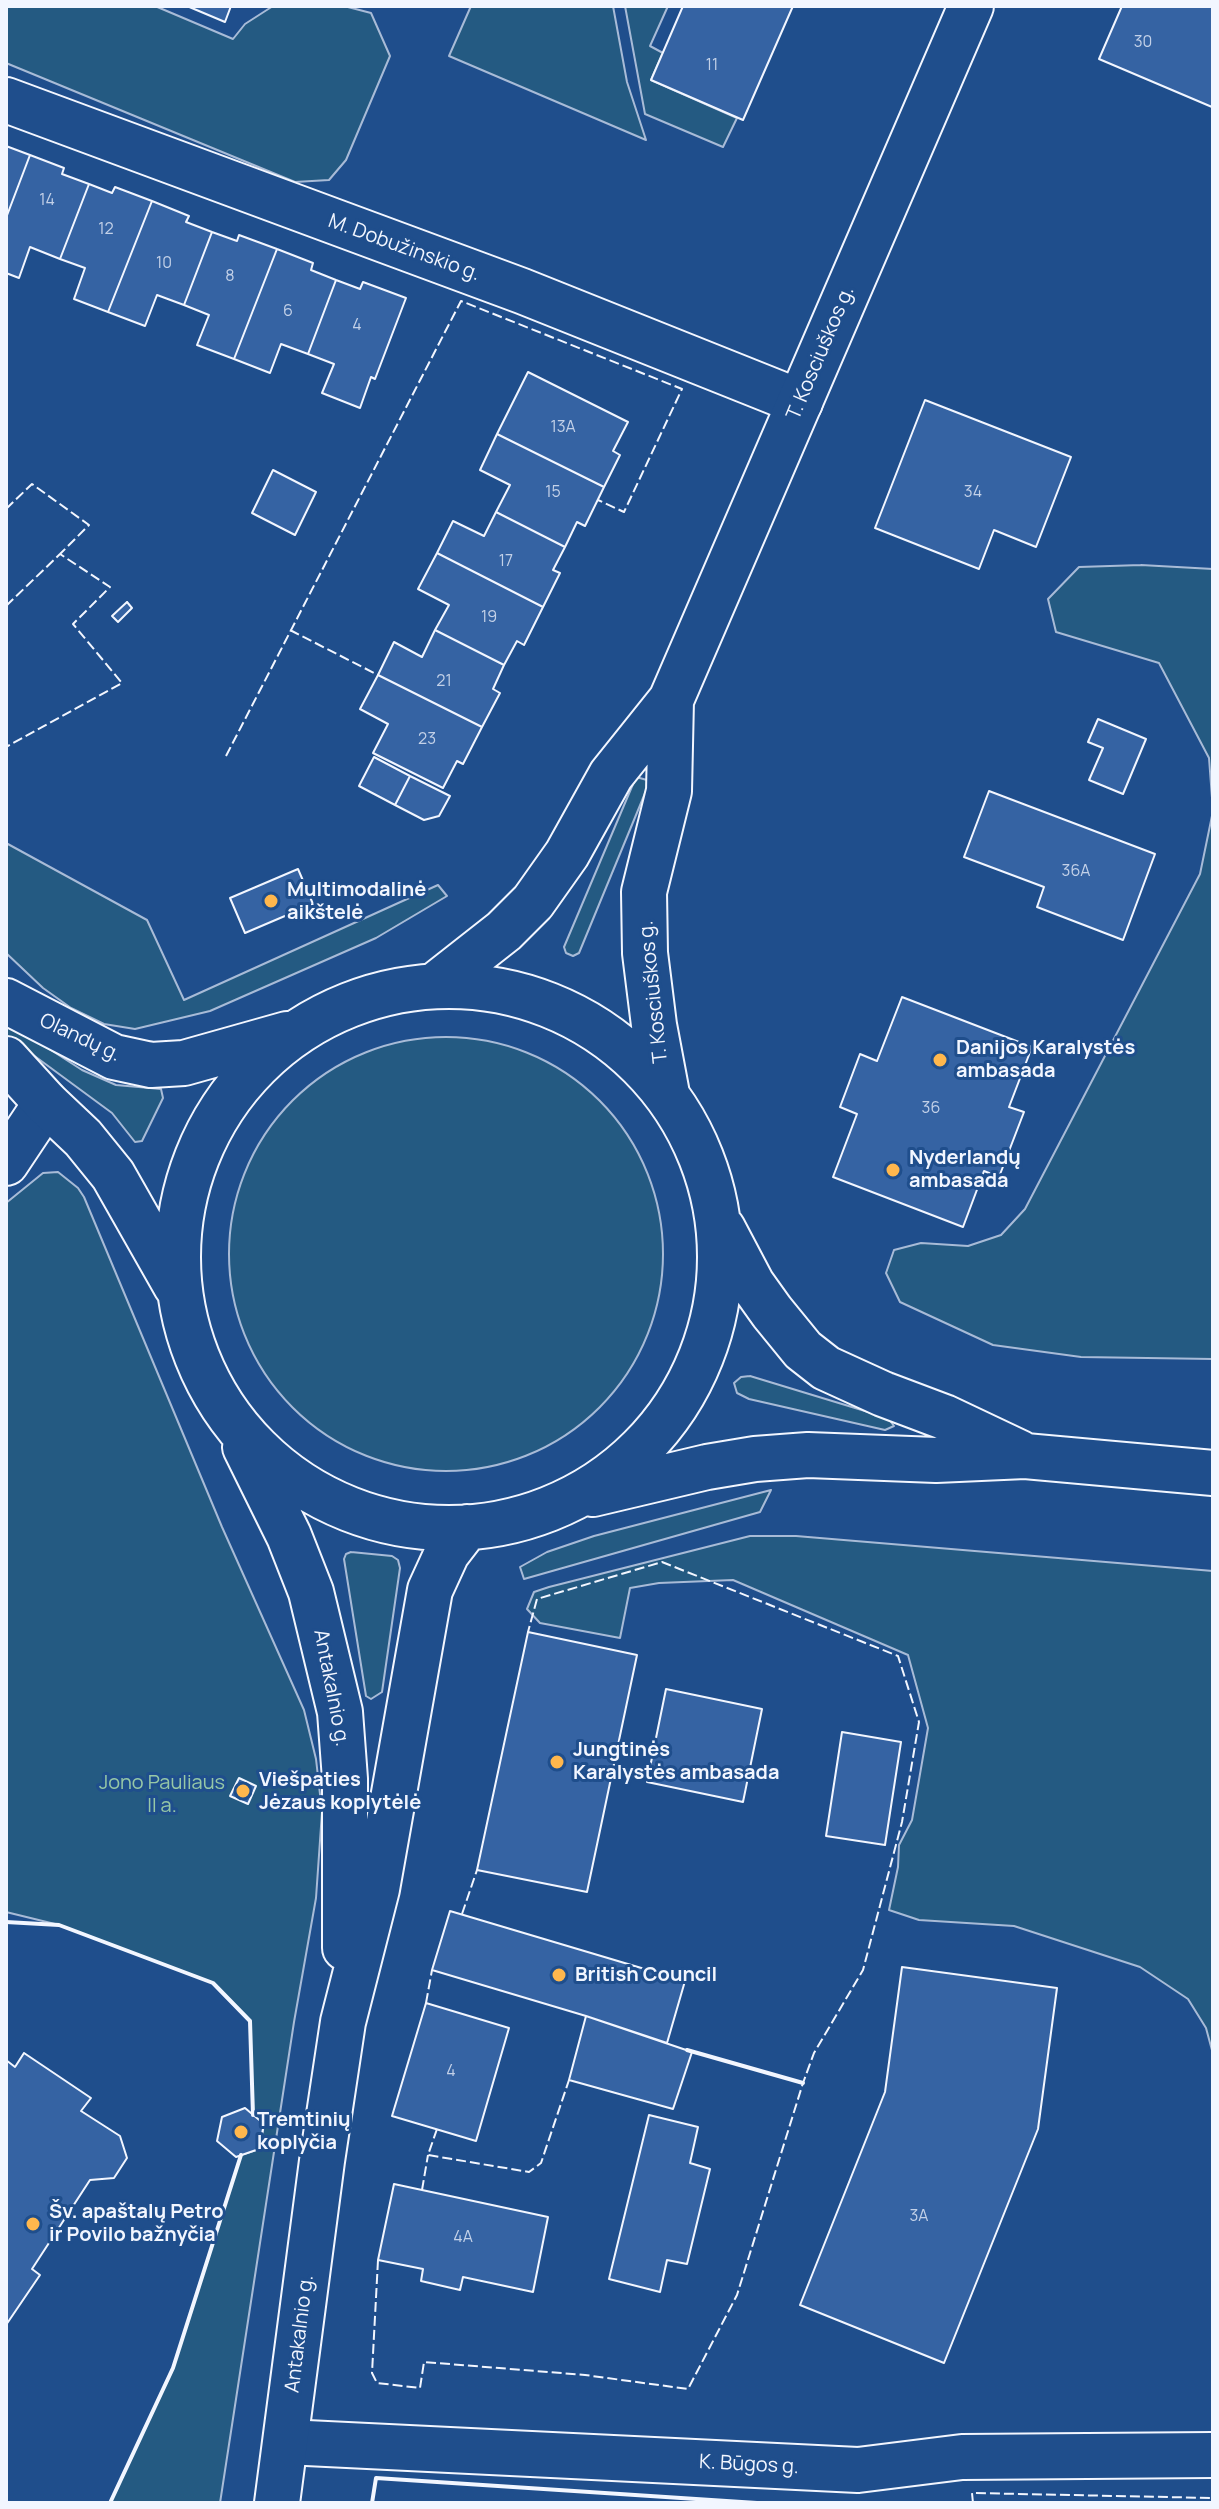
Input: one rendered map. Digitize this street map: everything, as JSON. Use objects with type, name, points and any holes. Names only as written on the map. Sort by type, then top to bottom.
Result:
[{"type":"main road","name":"T. Kosciuškos g.","points":[[434,986],[504,931],[533,902],[567,854],[611,775],[671,700],[971,6]]},
{"type":"main road","name":"M. Dobužinskio g.","points":[[6,100],[522,291],[800,402]]},
{"type":"main road","name":"T. Kosciuškos g.","points":[[667,1094],[645,953],[644,892],[669,791],[671,700]]},
{"type":"main road","points":[[576,1498],[620,1468],[658,1431],[688,1386],[708,1337],[719,1285],[720,1223],[711,1183],[693,1137],[667,1094],[631,1055],[588,1024],[539,1000],[488,988],[434,986],[386,993],[339,1008],[297,1032],[259,1063],[230,1097],[206,1136],[189,1179],[179,1223],[178,1256],[185,1323],[203,1374],[231,1420],[263,1456],[301,1485],[344,1507],[389,1522],[437,1528],[516,1520],[576,1498],[755,1459],[808,1455],[936,1460],[1025,1456],[1213,1473]]},
{"type":"main road","name":"Olandų g.","points":[[6,1001],[114,1057],[151,1065],[184,1063],[297,1032]]},
{"type":"main road","points":[[6,1059],[83,1138],[113,1175],[181,1295]]},
{"type":"main road","points":[[6,1163],[46,1103]]},
{"type":"main road","points":[[720,1223],[752,1284],[803,1350],[826,1368],[944,1417],[1025,1456]]},
{"type":"main road","name":"Antakalnio g.","points":[[231,1420],[289,1536],[311,1592],[340,1712],[346,1839],[343,2022]]},
{"type":"main road","name":"Antakalnio g.","points":[[277,2503],[343,2022],[377,1889],[430,1590],[447,1553],[467,1527]]},
{"type":"main road","name":"K. Būgos g.","points":[[286,2442],[858,2470],[962,2457],[1213,2455]]},
{"type":"green space","points":[[6,6],[155,6],[233,39],[245,24],[273,6],[344,6],[371,13],[390,56],[346,160],[329,180],[295,182],[6,63]]},
{"type":"green space","points":[[471,6],[613,6],[627,82],[646,140],[449,56]]},
{"type":"green space","points":[[625,6],[668,6],[650,46],[663,53],[651,80],[737,118],[723,147],[645,114]]},
{"type":"green space","points":[[1141,565],[1213,569],[1213,811],[1209,758],[1159,663],[1056,632],[1048,599],[1079,567]]},
{"type":"green space","points":[[636,777],[647,780],[648,786],[579,953],[573,956],[566,953],[564,947]]},
{"type":"green space","points":[[1213,811],[1213,1359],[1081,1357],[993,1345],[900,1302],[886,1273],[894,1250],[921,1243],[968,1246],[1001,1235],[1025,1209],[1200,874]]},
{"type":"green space","points":[[6,843],[147,920],[184,1000],[438,885],[447,896],[376,938],[210,1011],[135,1029],[104,1024],[71,1008],[43,988],[6,953]]},
{"type":"green space","points":[[6,1021],[82,1070],[116,1085],[161,1089],[163,1098],[142,1141],[135,1142],[112,1113],[6,1035]]},
{"type":"green space","points":[[446,1037],[488,1041],[529,1053],[567,1073],[600,1100],[627,1133],[647,1171],[659,1212],[663,1254],[659,1296],[647,1337],[627,1375],[600,1408],[567,1435],[529,1455],[488,1467],[446,1471],[404,1467],[363,1455],[325,1435],[292,1408],[265,1375],[245,1337],[233,1296],[229,1254],[233,1212],[245,1171],[265,1133],[292,1100],[325,1073],[363,1053],[404,1041]]},
{"type":"green space","name":"Jono Pauliaus II a.","points":[[58,1172],[84,1197],[222,1527],[304,1710],[316,1759],[322,1812],[316,1898],[220,2503],[110,2503],[173,2368],[241,2155],[259,2149],[264,2125],[253,2115],[250,2021],[213,1983],[59,1925],[6,1912],[6,1203],[43,1173]]},
{"type":"green space","points":[[750,1376],[888,1418],[894,1426],[885,1430],[749,1399],[737,1393],[734,1383],[741,1377]]},
{"type":"green space","points":[[771,1490],[760,1512],[524,1579],[520,1567],[547,1552],[594,1536]]},
{"type":"green space","points":[[750,1536],[796,1536],[1213,1571],[1213,2054],[1206,2028],[1188,1999],[1140,1967],[1014,1926],[919,1920],[889,1910],[899,1845],[912,1820],[928,1728],[908,1655],[733,1580],[659,1583],[630,1588],[620,1638],[540,1623],[527,1609],[534,1592],[549,1587]]},
{"type":"green space","points":[[351,1552],[392,1556],[398,1560],[400,1568],[382,1692],[371,1699],[366,1696],[344,1559]]},
{"type":"building","points":[[187,6],[231,6],[225,22]]},
{"type":"building","points":[[683,6],[793,6],[743,120],[651,80]]},
{"type":"building","points":[[1122,6],[1213,6],[1212,107],[1099,59]]},
{"type":"building","points":[[6,146],[30,155],[6,218]]},
{"type":"building","points":[[30,155],[64,168],[62,174],[89,184],[60,259],[30,247],[19,278],[6,273],[6,218]]},
{"type":"building","points":[[89,184],[112,193],[115,187],[152,201],[108,312],[74,299],[85,268],[60,259]]},
{"type":"building","points":[[152,201],[189,216],[186,222],[212,232],[184,305],[157,295],[145,326],[108,312]]},
{"type":"building","points":[[212,232],[237,241],[239,235],[277,249],[234,359],[197,345],[209,315],[184,305]]},
{"type":"building","points":[[277,249],[313,263],[311,270],[336,280],[308,354],[281,344],[270,373],[234,359]]},
{"type":"building","points":[[336,280],[360,289],[363,282],[406,298],[375,379],[371,377],[360,408],[322,393],[334,364],[308,354]]},
{"type":"building","points":[[528,372],[628,422],[613,451],[620,455],[604,487],[497,434]]},
{"type":"building","points":[[925,400],[1071,457],[1036,547],[994,530],[979,569],[875,528]]},
{"type":"building","points":[[497,434],[604,487],[585,526],[577,522],[565,547],[496,512],[510,485],[480,470]]},
{"type":"building","points":[[273,470],[316,492],[295,535],[252,513]]},
{"type":"building","points":[[496,512],[565,547],[553,570],[560,573],[543,607],[437,553],[453,521],[484,536]]},
{"type":"building","points":[[437,553],[543,607],[524,645],[517,641],[504,665],[435,630],[449,605],[418,589]]},
{"type":"building","points":[[127,602],[132,608],[118,622],[112,616]]},
{"type":"building","points":[[435,630],[504,665],[493,689],[500,693],[482,727],[378,675],[394,642],[422,657]]},
{"type":"building","points":[[378,675],[482,727],[463,764],[457,761],[443,788],[373,753],[388,724],[360,709]]},
{"type":"building","points":[[1098,719],[1146,739],[1123,794],[1089,780],[1103,748],[1088,742]]},
{"type":"building","points":[[374,757],[410,776],[395,805],[359,786]]},
{"type":"building","points":[[410,776],[450,796],[439,816],[424,820],[395,805]]},
{"type":"building","points":[[989,791],[1155,854],[1123,940],[1037,907],[1044,887],[964,857]]},
{"type":"building","name":"Multimodalinė aikštelė","points":[[298,869],[313,904],[245,933],[230,898]]},
{"type":"building","points":[[902,997],[1032,1047],[1009,1107],[1024,1112],[999,1177],[984,1171],[963,1227],[833,1177],[857,1114],[840,1107],[860,1054],[877,1061]]},
{"type":"building","name":"Jungtinės Karalystės ambasada","points":[[528,1632],[637,1655],[587,1892],[477,1870]]},
{"type":"building","points":[[666,1689],[762,1709],[743,1802],[647,1782]]},
{"type":"building","points":[[842,1732],[901,1742],[885,1845],[826,1836]]},
{"type":"building","name":"Viešpaties Jėzaus koplytėlė","points":[[239,1778],[256,1786],[248,1804],[230,1796]]},
{"type":"building","name":"British Council","points":[[450,1911],[685,1981],[667,2043],[432,1970]]},
{"type":"building","points":[[902,1967],[1057,1988],[1038,2129],[944,2363],[800,2305],[885,2092]]},
{"type":"building","points":[[426,2003],[509,2028],[476,2141],[392,2116]]},
{"type":"building","points":[[586,2016],[692,2052],[673,2109],[569,2080]]},
{"type":"building","name":"Šv. apaštalų Petro ir Povilo bažnyčia","points":[[24,2053],[91,2098],[81,2111],[120,2136],[127,2158],[114,2178],[90,2180],[32,2269],[40,2275],[6,2325],[6,2060],[15,2067]]},
{"type":"building","name":"Tremtinių koplyčia","points":[[245,2108],[264,2124],[259,2149],[236,2157],[217,2141],[222,2117]]},
{"type":"building","points":[[649,2115],[698,2127],[690,2163],[710,2169],[687,2264],[667,2260],[660,2292],[609,2279]]},
{"type":"building","points":[[394,2184],[548,2217],[533,2292],[463,2277],[460,2290],[421,2281],[423,2269],[378,2260]]},
{"type":"fence","points":[[226,756],[461,301],[682,389],[624,512],[598,500]]},
{"type":"fence","points":[[6,509],[32,484],[89,525],[60,554]]},
{"type":"fence","points":[[6,606],[60,554],[110,587],[73,624],[122,683],[6,747]]},
{"type":"fence","points":[[290,630],[378,675]]},
{"type":"fence","points":[[378,2260],[372,2373],[377,2383],[420,2388],[424,2362],[585,2375],[688,2389],[737,2295],[814,2053],[863,1970],[902,1822],[919,1722],[898,1656],[662,1562],[537,1599],[528,1632]]},
{"type":"fence","points":[[462,1914],[477,1870]]},
{"type":"fence","points":[[426,2003],[432,1970]]},
{"type":"fence","points":[[437,2129],[428,2155],[529,2172],[541,2163],[569,2080]]},
{"type":"fence","points":[[422,2190],[428,2155]]},
{"type":"fence","points":[[973,2503],[972,2493],[1213,2498]]},
{"type":"wall","points":[[6,1922],[59,1925],[213,1983],[250,2021],[253,2115]]},
{"type":"wall","points":[[687,2050],[803,2083]]},
{"type":"wall","points":[[110,2503],[173,2368],[241,2155]]},
{"type":"wall","points":[[372,2503],[376,2478],[757,2503]]},
{"type":"place","name":"Multimodalinė aikštelė","points":[[271,901]]},
{"type":"place","name":"Danijos Karalystės ambasada","points":[[940,1060]]},
{"type":"place","name":"Nyderlandų ambasada","points":[[893,1170]]},
{"type":"place","name":"Jungtinės Karalystės ambasada","points":[[557,1762]]},
{"type":"place","name":"Viešpaties Jėzaus koplytėlė","points":[[243,1791]]},
{"type":"place","name":"British Council","points":[[559,1975]]},
{"type":"place","name":"Tremtinių koplyčia","points":[[241,2132]]},
{"type":"place","name":"Šv. apaštalų Petro ir Povilo bažnyčia","points":[[33,2224]]}]
